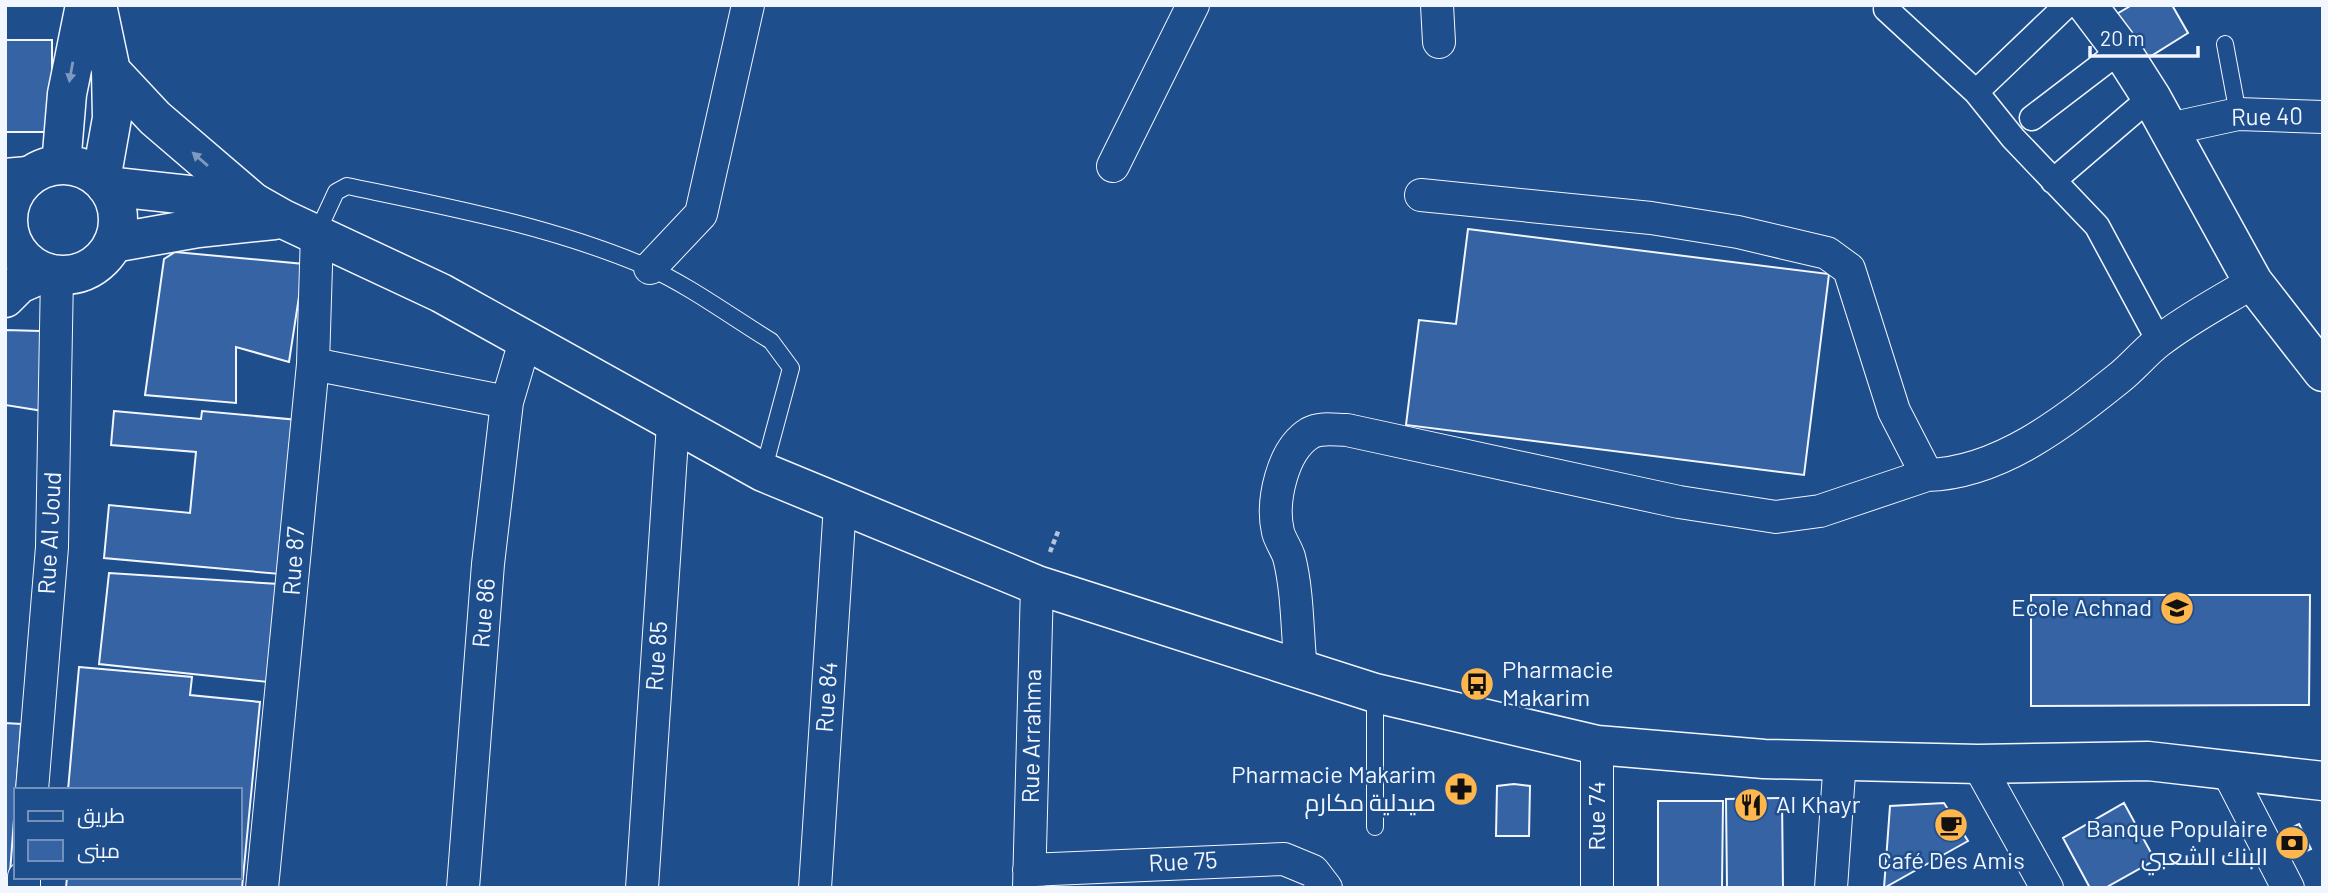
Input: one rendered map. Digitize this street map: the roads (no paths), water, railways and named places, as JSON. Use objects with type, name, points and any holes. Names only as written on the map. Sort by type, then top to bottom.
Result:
[{"type":"street","points":[[50,274],[18,254],[6,223],[10,201],[31,173],[67,94],[85,5]]},
{"type":"street","points":[[5,298],[19,284],[50,274],[74,275],[90,268],[104,257],[118,228],[117,213],[103,183],[112,118],[111,71],[97,5]]},
{"type":"street","points":[[650,268],[701,214],[748,5]]},
{"type":"street","points":[[1113,166],[1189,19],[1193,5]]},
{"type":"street","points":[[1437,5],[1438,42]]},
{"type":"street","points":[[1890,5],[1886,9],[1976,92],[2013,138],[2097,226],[2159,341]]},
{"type":"street","points":[[1976,92],[2067,5]]},
{"type":"street","points":[[2087,5],[2121,50],[2160,113],[2253,282],[2323,372]]},
{"type":"street","points":[[2032,118],[2121,50]]},
{"type":"street","points":[[111,71],[165,127],[284,218],[441,293],[763,472],[1037,585],[1301,670],[1375,693],[1597,745],[1764,758],[1978,764],[2148,761],[2323,781]]},
{"type":"street","points":[[2053,181],[2160,113]]},
{"type":"street","name":"Rue 40","points":[[2160,113],[2323,117]]},
{"type":"street","points":[[31,173],[76,167],[103,183],[284,218]]},
{"type":"street","points":[[1421,195],[1651,218],[1738,232],[1827,253],[1849,269],[1894,411],[1927,475]]},
{"type":"street","points":[[113,243],[198,228],[284,218]]},
{"type":"street","name":"Rue 87","points":[[262,888],[313,364],[284,218]]},
{"type":"street","name":"Rue Al Joud","points":[[32,788],[52,547],[50,274]]},
{"type":"street","points":[[1301,670],[1289,556],[1278,534],[1275,514],[1277,492],[1296,446],[1309,434],[1322,429],[1348,430],[1679,502],[1776,517],[1820,511],[1927,475],[1954,474],[1982,466],[2023,447],[2119,378],[2159,341],[2253,282]]},
{"type":"street","name":"Rue 86","points":[[463,888],[488,564],[507,402],[525,341]]},
{"type":"street","points":[[313,364],[507,402]]},
{"type":"street","name":"Rue 85","points":[[642,888],[673,424]]},
{"type":"street","name":"Rue 84","points":[[815,888],[840,506]]},
{"type":"street","name":"Rue Arrahma","points":[[1029,879],[1037,585]]},
{"type":"street","name":"Rue 74","points":[[1597,745],[1597,888]]},
{"type":"street","points":[[1831,888],[1840,759]]},
{"type":"street","points":[[1978,764],[2047,888]]},
{"type":"street","points":[[2227,769],[2288,888]]},
{"type":"street","name":"Rue 75","points":[[1029,879],[1284,859],[1313,871],[1326,888]]},
{"type":"lane","points":[[2225,44],[2238,114]]},
{"type":"lane","points":[[284,218],[347,186],[482,214],[598,248],[650,268],[771,341],[786,358],[791,368],[763,472]]},
{"type":"lane","points":[[1375,693],[1375,827]]},
{"type":"place","name":"Ecole Achnad","points":[[2177,608]]},
{"type":"place","name":"Pharmacie Makarim","points":[[1477,684]]},
{"type":"place","name":"Pharmacie Makarim صيدلية مكارم","points":[[1461,789]]},
{"type":"place","name":"Al Khayr","points":[[1751,805]]},
{"type":"place","name":"Café Des Amis","points":[[1951,825]]},
{"type":"place","name":"Banque Populaire البنك الشعبي","points":[[2292,843]]}]
